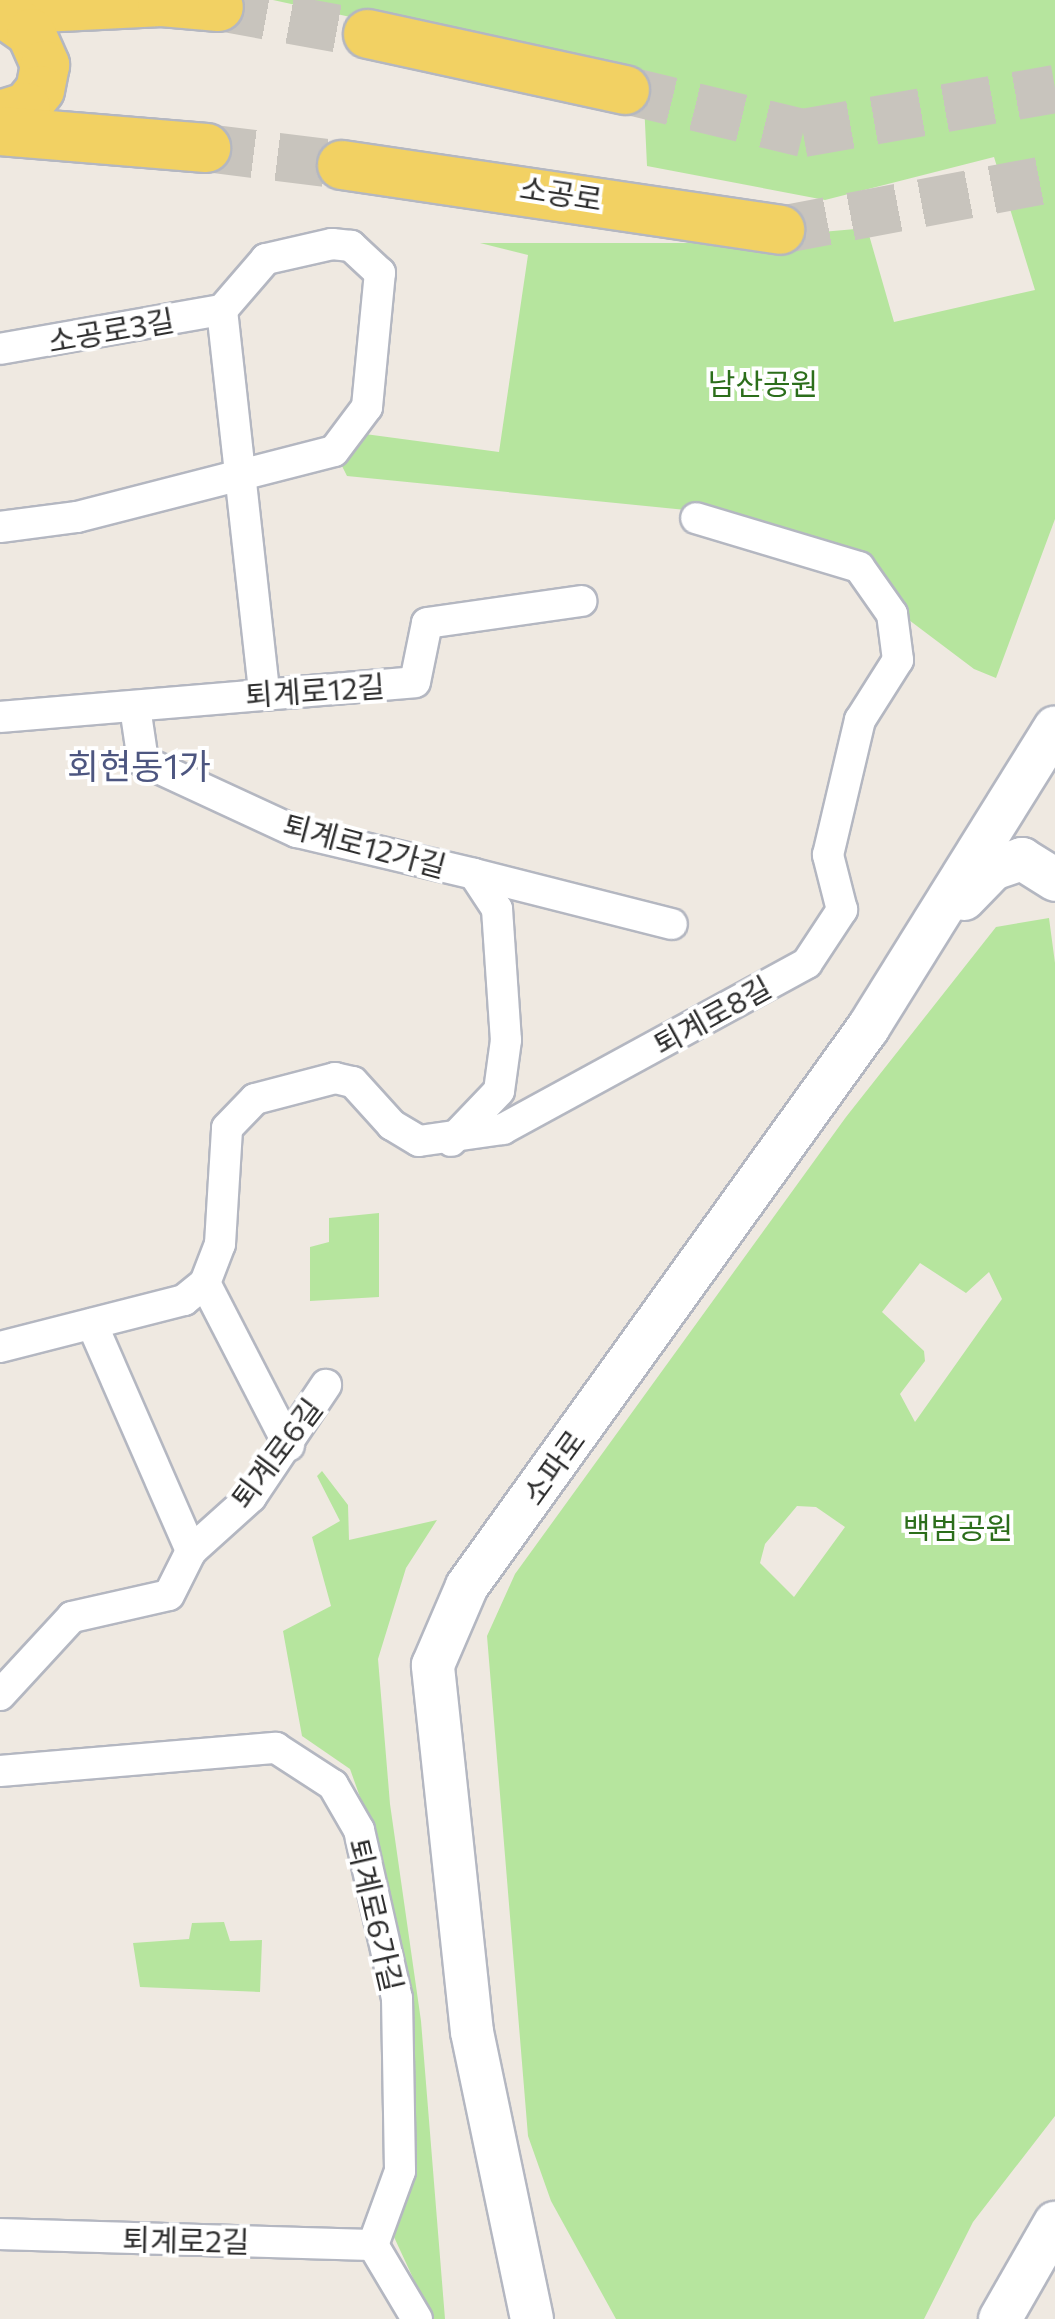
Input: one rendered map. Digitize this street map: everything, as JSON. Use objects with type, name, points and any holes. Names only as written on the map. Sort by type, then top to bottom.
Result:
[{"type":"main road","points":[[0,10],[162,2],[219,7]]},
{"type":"main road","points":[[0,10],[31,33],[45,65],[40,90],[26,107],[0,115]]},
{"type":"main road","points":[[368,34],[625,90]]},
{"type":"main road","points":[[0,131],[206,148]]},
{"type":"main road","name":"소공로","points":[[342,165],[780,230]]},
{"type":"main road","name":"소파로","points":[[532,2319],[472,2032],[433,1665],[466,1586],[936,928],[1055,727]]},
{"type":"main road","points":[[936,928],[994,869],[1022,860],[1055,880]]},
{"type":"main road","points":[[1000,2319],[1055,2223]]},
{"type":"street","points":[[0,527],[77,517],[243,479],[334,450],[367,407],[380,273],[351,246],[332,244],[266,260],[222,310],[243,479],[264,692]]},
{"type":"street","name":"소공로3길","points":[[0,350],[222,310]]},
{"type":"street","name":"퇴계로8길","points":[[205,1283],[220,1244],[227,1128],[255,1099],[335,1078],[353,1082],[392,1125],[419,1141],[451,1141],[503,1129],[807,963],[842,910],[828,855],[860,720],[898,660],[892,614],[858,567],[696,518]]},
{"type":"street","name":"퇴계로12길","points":[[0,716],[416,682],[427,622],[581,601]]},
{"type":"street","name":"퇴계로12가길","points":[[136,706],[143,761],[297,832],[672,924]]},
{"type":"street","name":"퇴계로12가길","points":[[451,1141],[499,1090],[506,1040],[496,909],[474,874]]},
{"type":"street","points":[[0,1347],[184,1300],[205,1283],[289,1446]]},
{"type":"street","points":[[92,1324],[191,1550]]},
{"type":"street","name":"퇴계로6길","points":[[0,1695],[72,1617],[169,1595],[191,1550],[252,1496],[289,1446],[326,1385]]},
{"type":"street","name":"퇴계로6가길","points":[[0,1771],[276,1748],[333,1784],[359,1830],[396,1998],[400,2172],[373,2245]]},
{"type":"street","name":"퇴계로2길","points":[[0,2234],[373,2245]]},
{"type":"street","points":[[373,2245],[418,2319]]},
{"type":"green space","name":"남산공원","points":[[273,0],[1055,0],[1055,519],[996,678],[974,669],[905,617],[870,562],[696,511],[347,476],[340,462],[365,434],[499,452],[528,255],[480,243],[697,243],[867,228],[894,322],[1035,290],[994,157],[825,200],[647,166],[643,81]]},
{"type":"green space","name":"백범공원","points":[[1049,918],[1055,963],[1055,2116],[973,2222],[924,2319],[616,2319],[551,2201],[528,2136],[487,1636],[515,1574],[846,1117],[996,927]],"holes":[[[920,1263],[966,1293],[989,1272],[1002,1299],[915,1422],[900,1394],[925,1361],[924,1351],[882,1312]],[[797,1506],[816,1507],[845,1527],[794,1597],[760,1563],[765,1544]]]},
{"type":"green space","points":[[379,1213],[379,1297],[310,1301],[310,1247],[329,1242],[329,1218]]},
{"type":"green space","points":[[322,1471],[348,1505],[349,1540],[437,1520],[406,1568],[378,1659],[390,1804],[421,2021],[445,2319],[432,2319],[394,2237],[412,2173],[414,2006],[380,1853],[350,1769],[302,1736],[283,1631],[331,1606],[312,1537],[340,1521],[317,1476]]},
{"type":"green space","points":[[224,1922],[230,1941],[262,1940],[260,1992],[140,1987],[133,1943],[189,1939],[192,1923]]},
{"type":"tunnel","points":[[219,7],[368,34]]},
{"type":"tunnel","points":[[625,90],[803,133],[1055,89]]},
{"type":"tunnel","points":[[206,148],[342,165]]},
{"type":"tunnel","points":[[780,230],[1055,178]]},
{"type":"district","name":"회현동1가","points":[[139,765]]}]
